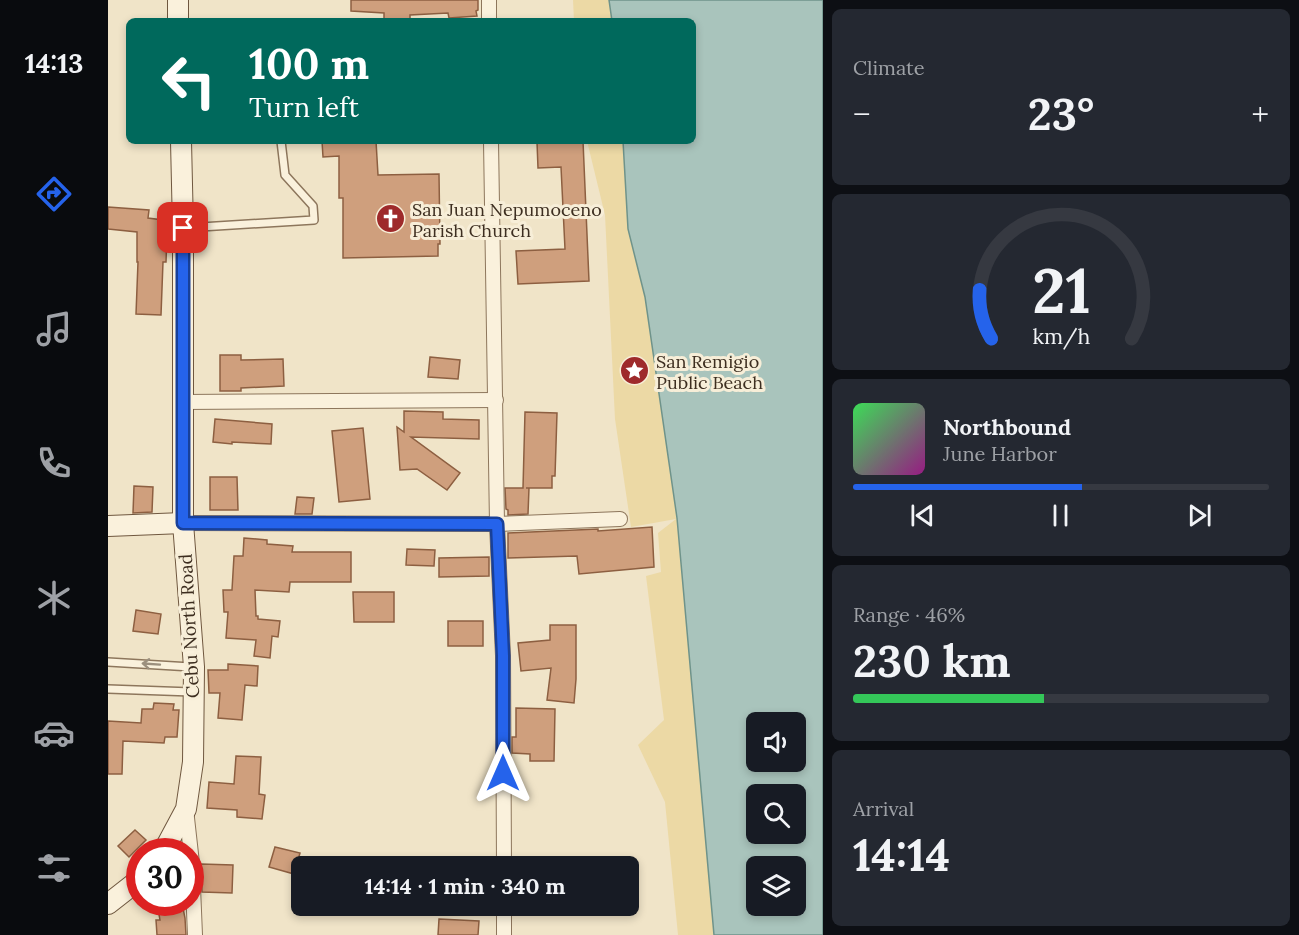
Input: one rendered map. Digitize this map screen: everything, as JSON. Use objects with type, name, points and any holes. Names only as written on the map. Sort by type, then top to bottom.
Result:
[{"type":"main road","points":[[178,0],[178,18]]},
{"type":"main road","name":"Cebu North Road","points":[[170,838],[186,809],[193,762],[194,667],[183,523],[181,144]]},
{"type":"main road","points":[[108,526],[183,523]]},
{"type":"main road","points":[[108,904],[126,890]]},
{"type":"street","points":[[489,0],[489,18]]},
{"type":"street","points":[[491,144],[497,524],[503,656],[504,856]]},
{"type":"street","points":[[182,402],[496,400]]},
{"type":"street","points":[[183,523],[497,524],[620,519]]},
{"type":"street","points":[[186,809],[192,863],[195,935]]},
{"type":"street","points":[[504,916],[504,935]]},
{"type":"lane","points":[[183,228],[314,220],[313,206],[285,175],[281,144]]},
{"type":"lane","points":[[108,662],[194,667]]},
{"type":"lane","points":[[108,689],[194,692]]},
{"type":"sand","points":[[573,0],[609,0],[612,18],[574,18]]},
{"type":"sand","points":[[588,144],[623,144],[628,229],[645,297],[677,518],[714,935],[678,935],[665,802],[638,745],[664,720],[646,576],[661,572],[658,533],[676,519],[631,527],[615,419],[605,215]]},
{"type":"water","points":[[609,0],[823,0],[823,935],[714,935],[677,518],[645,297],[628,229],[623,144],[696,144],[696,18],[612,18]]},
{"type":"building","points":[[351,0],[478,0],[477,16],[449,18],[448,13],[410,15],[410,18],[384,18],[384,13],[351,11]]},
{"type":"building","name":"San Juan Nepumoceno Parish Church","points":[[322,144],[376,144],[378,175],[439,174],[440,244],[438,244],[438,256],[343,258],[343,198],[339,198],[339,156],[323,157]]},
{"type":"building","points":[[537,144],[583,144],[589,281],[518,284],[516,251],[565,249],[561,167],[538,168]]},
{"type":"building","points":[[108,207],[149,210],[148,218],[163,220],[162,235],[167,235],[166,262],[163,262],[161,315],[136,314],[137,232],[108,229]]},
{"type":"building","points":[[220,355],[241,355],[241,360],[283,359],[284,386],[220,391]]},
{"type":"building","points":[[430,357],[460,360],[458,379],[428,377]]},
{"type":"building","points":[[404,411],[443,412],[443,419],[479,420],[479,439],[411,437],[460,473],[447,490],[417,469],[400,470],[397,427],[404,432]]},
{"type":"building","points":[[525,412],[557,413],[555,476],[552,476],[552,488],[529,488],[528,514],[508,515],[505,488],[523,488]]},
{"type":"building","points":[[215,419],[272,424],[271,444],[213,442]]},
{"type":"building","points":[[363,428],[370,499],[339,502],[332,431]]},
{"type":"building","points":[[210,477],[237,477],[238,510],[210,510]]},
{"type":"building","points":[[134,486],[153,487],[152,512],[133,513]]},
{"type":"building","points":[[297,497],[314,498],[312,514],[295,514]]},
{"type":"building","points":[[652,527],[654,567],[579,574],[577,556],[508,558],[508,533]]},
{"type":"building","points":[[244,538],[267,540],[267,544],[293,546],[292,552],[351,552],[351,582],[290,582],[289,592],[255,590],[258,619],[280,621],[278,637],[272,636],[270,658],[254,656],[256,640],[226,638],[228,612],[224,612],[223,590],[232,590],[234,556],[243,556]]},
{"type":"building","points":[[407,549],[435,550],[434,566],[406,565]]},
{"type":"building","points":[[489,557],[489,576],[439,577],[439,558]]},
{"type":"building","points":[[353,592],[394,592],[394,622],[354,622]]},
{"type":"building","points":[[136,610],[161,614],[158,634],[133,631]]},
{"type":"building","points":[[448,621],[483,621],[483,646],[448,646]]},
{"type":"building","points":[[550,625],[576,625],[574,703],[547,700],[551,668],[521,671],[518,643],[550,640]]},
{"type":"building","points":[[228,664],[258,666],[257,686],[245,685],[242,720],[218,718],[220,693],[209,693],[208,670],[228,670]]},
{"type":"building","points":[[154,703],[174,704],[173,710],[179,710],[177,737],[165,737],[164,743],[123,741],[122,774],[108,774],[108,721],[141,723],[142,709],[153,709]]},
{"type":"building","points":[[516,708],[555,709],[554,761],[530,761],[530,754],[512,753],[512,737],[516,737]]},
{"type":"building","points":[[236,756],[261,757],[259,794],[265,795],[262,819],[237,817],[237,810],[207,808],[209,782],[234,784]]},
{"type":"building","points":[[135,830],[144,838],[126,838]]},
{"type":"building","points":[[126,838],[126,854],[118,846]]},
{"type":"building","points":[[275,847],[300,853],[299,856],[291,856],[291,873],[269,867]]},
{"type":"building","points":[[204,864],[233,865],[232,893],[204,892]]},
{"type":"building","points":[[159,916],[185,916],[186,935],[157,935],[156,920],[160,920]]},
{"type":"building","points":[[439,919],[479,921],[478,935],[438,935]]},
{"type":"place","name":"San Juan Nepumoceno Parish Church","points":[[391,219]]},
{"type":"place","name":"San Remigio Public Beach","points":[[635,371]]},
{"type":"route","points":[[183,228],[183,523],[497,524],[503,656],[503,773]]}]
